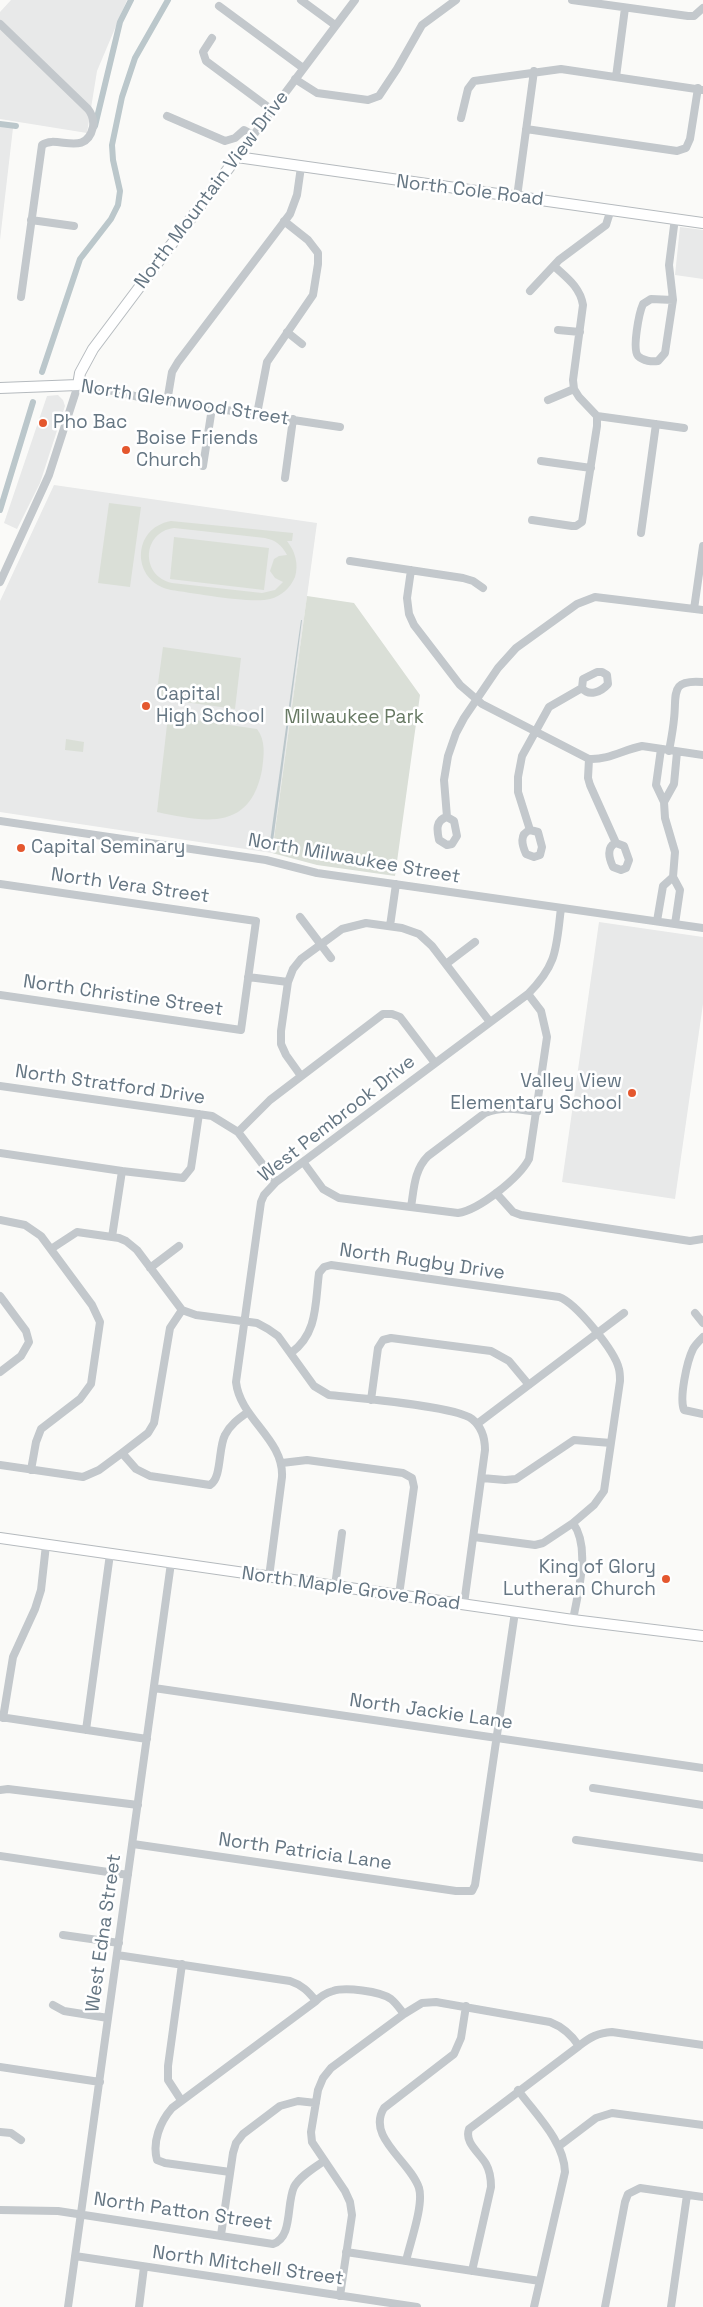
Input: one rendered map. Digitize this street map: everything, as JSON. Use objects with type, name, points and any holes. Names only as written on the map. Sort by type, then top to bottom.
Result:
[{"type":"main road","name":"North Cole Road","points":[[237,158],[703,223]]},
{"type":"main road","name":"North Mountain View Drive","points":[[78,385],[80,373],[93,350],[237,158]]},
{"type":"main road","name":"North Glenwood Street","points":[[0,388],[78,385]]},
{"type":"main road","name":"North Maple Grove Road","points":[[0,1538],[515,1612],[703,1636]]},
{"type":"street","points":[[301,0],[335,25]]},
{"type":"street","name":"North Mountain View Drive","points":[[237,158],[355,0]]},
{"type":"street","points":[[295,79],[317,93],[368,100],[379,96],[422,25],[456,0]]},
{"type":"street","points":[[572,0],[688,16],[694,16],[703,8]]},
{"type":"street","points":[[220,6],[303,68]]},
{"type":"street","points":[[616,77],[625,8]]},
{"type":"street","points":[[0,24],[88,108],[93,123],[91,133],[84,141],[74,144],[44,143],[40,149],[21,297]]},
{"type":"street","points":[[212,38],[203,52],[206,61],[272,110]]},
{"type":"street","points":[[461,118],[468,89],[472,82],[534,71],[561,69],[700,89],[690,139],[686,148],[677,150],[526,129]]},
{"type":"street","points":[[517,198],[534,71]]},
{"type":"street","points":[[167,116],[225,141],[235,138],[244,130],[253,135]]},
{"type":"street","points":[[167,402],[172,372],[178,362],[290,214],[297,195],[301,167]]},
{"type":"street","points":[[530,291],[554,266],[606,226],[612,209]]},
{"type":"street","points":[[673,300],[651,299],[643,304],[640,310],[636,352],[638,356],[645,360],[654,361],[661,359],[665,353],[673,300],[669,265],[675,218]]},
{"type":"street","points":[[31,220],[74,226]]},
{"type":"street","points":[[257,414],[266,362],[313,295],[318,253],[308,240],[284,221]]},
{"type":"street","points":[[554,266],[578,288],[582,296],[583,305],[573,380],[574,389],[597,416],[684,428]]},
{"type":"street","points":[[558,330],[580,332]]},
{"type":"street","points":[[287,332],[302,344]]},
{"type":"street","points":[[0,582],[43,490],[78,385]]},
{"type":"street","name":"North Glenwood Street","points":[[78,385],[88,385],[167,402],[340,427]]},
{"type":"street","points":[[548,400],[574,389]]},
{"type":"street","points":[[204,466],[212,408]]},
{"type":"street","points":[[532,520],[572,526],[580,525],[584,519],[597,416]]},
{"type":"street","points":[[285,478],[293,419]]},
{"type":"street","points":[[641,533],[656,424]]},
{"type":"street","points":[[541,462],[591,468]]},
{"type":"street","points":[[694,609],[703,546]]},
{"type":"street","points":[[350,561],[463,578],[483,588]]},
{"type":"street","points":[[411,570],[407,598],[409,614],[414,625],[460,685],[476,700],[589,759],[608,758],[642,746],[703,755]]},
{"type":"street","points":[[447,817],[444,788],[448,756],[456,733],[476,700],[508,656],[578,604],[588,599],[602,596],[703,610]]},
{"type":"street","points":[[664,802],[674,784],[674,695],[677,688],[689,681],[703,682]]},
{"type":"street","points":[[530,830],[520,799],[518,778],[522,756],[548,707],[582,688]]},
{"type":"street","points":[[661,749],[656,785],[664,802],[665,818],[675,852],[673,877],[680,890],[675,924]]},
{"type":"street","points":[[589,759],[588,778],[590,785],[616,843]]},
{"type":"street","name":"North Milwaukee Street","points":[[0,821],[266,860],[317,873],[703,928]]},
{"type":"street","points":[[657,921],[663,886],[673,877]]},
{"type":"street","name":"North Vera Street","points":[[0,884],[256,921],[248,977]]},
{"type":"street","points":[[390,926],[396,884]]},
{"type":"street","name":"West Pembrook Drive","points":[[282,1464],[274,1447],[239,1397],[236,1382],[261,1202],[264,1195],[276,1182],[304,1163],[528,994],[544,978],[554,958],[561,908]]},
{"type":"street","points":[[300,917],[331,958]]},
{"type":"street","points":[[302,1076],[286,1055],[281,1044],[288,982],[293,970],[301,960],[342,929],[366,922],[402,928],[419,934],[432,946],[490,1022]]},
{"type":"street","points":[[446,964],[475,942]]},
{"type":"street","points":[[248,977],[288,982]]},
{"type":"street","name":"North Christine Street","points":[[0,995],[241,1030],[248,977]]},
{"type":"street","points":[[304,1163],[322,1189],[331,1195],[451,1213],[465,1212],[496,1193],[525,1168],[529,1159],[537,1112],[547,1037],[540,1011],[528,994]]},
{"type":"street","points":[[238,1132],[270,1100],[383,1014],[392,1014],[400,1017],[435,1064]]},
{"type":"street","name":"North Stratford Drive","points":[[0,1086],[212,1116],[238,1132],[276,1182]]},
{"type":"street","points":[[411,1207],[415,1177],[421,1164],[428,1156],[485,1113],[505,1108],[537,1112]]},
{"type":"street","points":[[0,1153],[177,1178],[188,1174],[191,1168],[199,1114]]},
{"type":"street","points":[[112,1237],[122,1171]]},
{"type":"street","points":[[496,1193],[513,1212],[521,1215],[690,1241],[703,1239]]},
{"type":"street","points":[[0,1220],[16,1222],[33,1229],[51,1249],[96,1310],[100,1329],[92,1377],[88,1389],[80,1399],[41,1429],[36,1442],[31,1470]]},
{"type":"street","points":[[51,1249],[74,1233],[119,1238],[132,1245],[182,1310],[196,1315],[257,1324],[268,1329],[278,1336],[314,1386],[321,1392],[457,1413],[467,1416],[477,1424],[482,1432],[485,1444],[464,1604]]},
{"type":"street","points":[[150,1268],[179,1246]]},
{"type":"street","name":"North Rugby Drive","points":[[291,1353],[307,1338],[312,1326],[320,1273],[324,1267],[331,1265],[559,1297],[567,1300],[577,1309],[614,1357],[619,1369],[620,1381],[606,1484],[601,1497],[573,1523],[543,1543],[535,1545],[474,1537]]},
{"type":"street","points":[[0,1296],[26,1331],[29,1342],[25,1352],[0,1372]]},
{"type":"street","points":[[0,1465],[83,1477],[98,1470],[148,1433],[154,1423],[170,1328],[182,1310]]},
{"type":"street","points":[[477,1424],[624,1313]]},
{"type":"street","points":[[695,1313],[703,1323]]},
{"type":"street","points":[[703,1336],[694,1347],[688,1362],[682,1402],[684,1410],[703,1414]]},
{"type":"street","points":[[371,1400],[378,1348],[383,1340],[391,1338],[491,1351],[509,1361],[529,1385]]},
{"type":"street","points":[[122,1453],[136,1469],[150,1476],[210,1485],[216,1479],[220,1448],[226,1433],[238,1419],[248,1412]]},
{"type":"street","points":[[482,1478],[516,1479],[574,1440],[611,1442]]},
{"type":"street","points":[[269,1577],[282,1464],[307,1460],[404,1473],[412,1478],[414,1487],[399,1595]]},
{"type":"street","points":[[573,1523],[579,1531],[583,1548],[573,1620]]},
{"type":"street","points":[[335,1586],[342,1533]]},
{"type":"street","points":[[46,1545],[41,1590],[35,1609],[13,1657],[2,1717],[147,1739]]},
{"type":"street","points":[[86,1730],[110,1554]]},
{"type":"street","name":"West Edna Street","points":[[68,2307],[171,1563]]},
{"type":"street","points":[[497,1737],[515,1612]]},
{"type":"street","name":"North Jackie Lane","points":[[154,1688],[703,1768]]},
{"type":"street","name":"North Patricia Lane","points":[[132,1844],[456,1891],[472,1890],[476,1885],[497,1737]]},
{"type":"street","points":[[594,1788],[703,1805]]},
{"type":"street","points":[[0,1790],[8,1789],[138,1806]]},
{"type":"street","points":[[576,1840],[703,1858]]},
{"type":"street","points":[[0,1856],[128,1875]]},
{"type":"street","points":[[63,1935],[119,1943]]},
{"type":"street","points":[[117,1955],[290,1981],[308,1991],[316,2001]]},
{"type":"street","points":[[181,2100],[168,2080],[168,2066],[182,1964]]},
{"type":"street","points":[[230,2172],[165,2163],[157,2160],[155,2152],[163,2118],[181,2100],[325,1993],[345,1989],[378,1994],[392,2000],[404,2014]]},
{"type":"street","points":[[340,2296],[352,2215],[350,2202],[345,2191],[312,2142],[318,2090],[323,2078],[331,2068],[414,2006],[430,2002],[466,2006],[550,2022],[561,2027],[572,2036],[579,2046]]},
{"type":"street","points":[[52,2005],[64,2011],[108,2018]]},
{"type":"street","points":[[406,2261],[420,2202],[419,2190],[413,2176],[382,2134],[378,2125],[380,2115],[384,2108],[454,2054],[461,2038],[466,2006]]},
{"type":"street","points":[[472,2271],[491,2181],[486,2164],[470,2143],[468,2133],[471,2126],[589,2038],[601,2033],[612,2032],[703,2045]]},
{"type":"street","points":[[0,2067],[100,2082]]},
{"type":"street","points":[[518,2090],[559,2146],[564,2158],[565,2172],[534,2307]]},
{"type":"street","points":[[221,2235],[236,2143],[243,2134],[288,2102],[316,2103]]},
{"type":"street","points":[[559,2146],[596,2118],[612,2113],[703,2125]]},
{"type":"street","points":[[0,2132],[11,2133],[21,2140]]},
{"type":"street","name":"North Patton Street","points":[[0,2210],[58,2211],[273,2244],[280,2241],[285,2235],[290,2198],[295,2185],[303,2176],[324,2161]]},
{"type":"street","points":[[605,2307],[628,2194],[640,2188],[703,2197]]},
{"type":"street","points":[[671,2307],[687,2195]]},
{"type":"street","points":[[346,2252],[540,2281]]},
{"type":"street","name":"North Mitchell Street","points":[[75,2256],[417,2307]]},
{"type":"street","points":[[139,2307],[144,2267]]},
{"type":"shaded area","points":[[11,0],[127,0],[97,71],[87,133],[0,119],[0,12]]},
{"type":"shaded area","points":[[0,126],[13,128],[0,240]]},
{"type":"shaded area","points":[[680,227],[703,230],[703,279],[675,275]]},
{"type":"shaded area","points":[[58,395],[63,400],[65,406],[40,483],[17,529],[4,523],[47,396]]},
{"type":"shaded area","name":"Capital High School","points":[[54,485],[317,523],[272,853],[0,812],[0,601]]},
{"type":"shaded area","points":[[301,620],[272,849],[269,849]]},
{"type":"shaded area","name":"Valley View Elementary School","points":[[599,922],[703,937],[703,1004],[675,1199],[562,1182]]},
{"type":"green space","points":[[109,503],[141,507],[130,587],[98,583]]},
{"type":"green space","points":[[171,521],[293,533],[292,541],[287,541],[296,558],[295,577],[291,585],[282,594],[274,598],[261,600],[237,599],[171,590],[158,585],[148,577],[143,566],[141,555],[143,544],[148,534],[158,526]],"holes":[[[174,528],[265,538],[278,544],[287,555],[274,559],[270,571],[275,578],[283,582],[275,590],[262,593],[172,583],[162,579],[154,572],[150,564],[149,554],[151,545],[156,537],[163,531]]]},
{"type":"green space","points":[[174,537],[269,548],[264,590],[170,579]]},
{"type":"green space","name":"Milwaukee Park","points":[[307,596],[354,603],[420,695],[395,876],[317,865],[272,853]]},
{"type":"green space","points":[[163,647],[241,658],[235,709],[156,698]]},
{"type":"green space","points":[[168,716],[257,729],[263,743],[262,770],[256,790],[247,804],[236,813],[223,818],[208,819],[157,812]]},
{"type":"green space","points":[[66,739],[84,742],[83,752],[65,750]]},
{"type":"waterway","points":[[95,126],[120,22],[131,0]]},
{"type":"waterway","points":[[42,372],[80,259],[111,219],[118,205],[120,191],[113,160],[112,145],[122,97],[135,58],[168,0]]},
{"type":"waterway","points":[[0,124],[16,126]]},
{"type":"waterway","points":[[0,510],[33,402]]},
{"type":"place","name":"Pho Bac","points":[[43,423]]},
{"type":"place","name":"Boise Friends Church","points":[[126,450]]},
{"type":"place","name":"Capital High School","points":[[146,706]]},
{"type":"place","name":"Capital Seminary","points":[[21,848]]},
{"type":"place","name":"Valley View Elementary School","points":[[632,1093]]},
{"type":"place","name":"King of Glory Lutheran Church","points":[[666,1579]]}]
